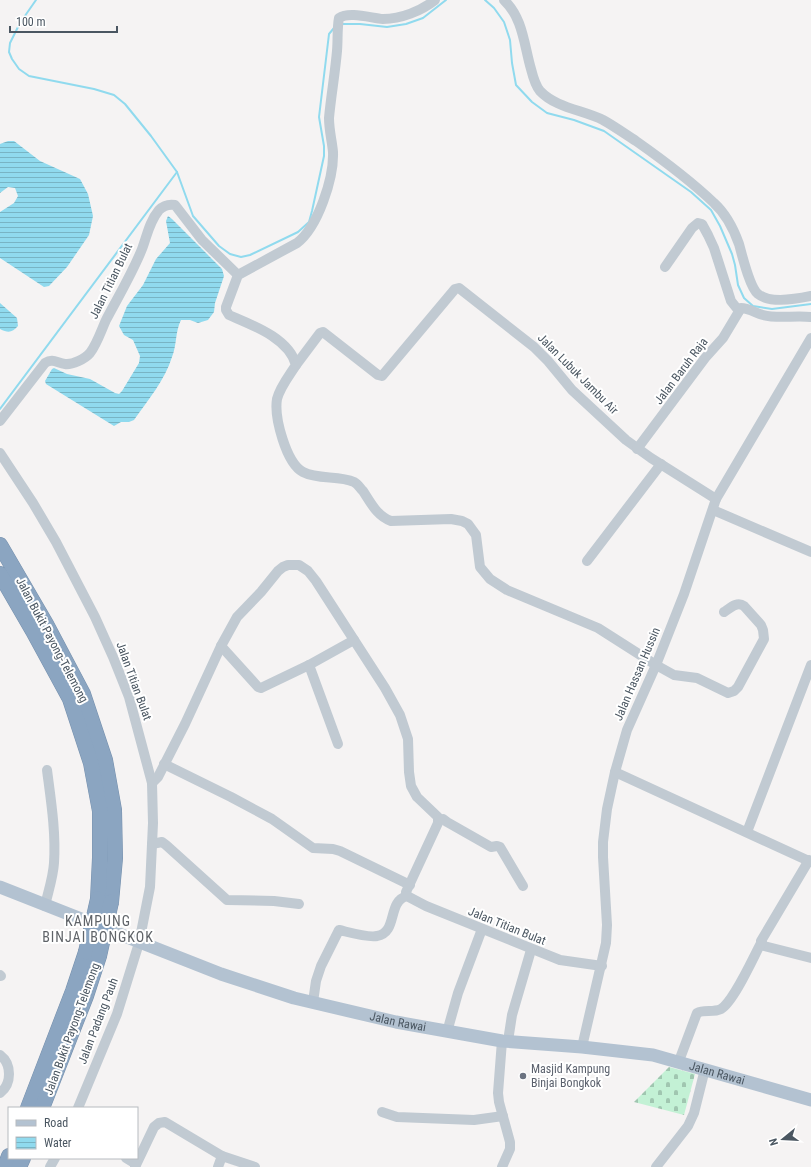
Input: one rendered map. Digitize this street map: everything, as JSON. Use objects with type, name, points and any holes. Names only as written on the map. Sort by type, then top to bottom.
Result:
[{"type":"highway","name":"Jalan Bukit Payong-Telemong","points":[[0,545],[46,624],[83,694],[105,760],[114,810],[115,858],[92,954],[86,996],[42,1107]]},
{"type":"highway","name":"Jalan Bukit Payong-Telemong","points":[[0,574],[34,631],[70,699],[91,763],[100,811],[100,858],[104,900]]},
{"type":"highway","name":"Jalan Bukit Payong-Telemong","points":[[28,1107],[73,991],[92,954]]},
{"type":"main road","name":"Jalan Rawai","points":[[0,887],[221,974],[294,998],[396,1022],[447,1032],[505,1041],[582,1047],[653,1055],[679,1061],[811,1100]]},
{"type":"street","points":[[435,0],[429,5],[415,12],[399,17],[382,19],[366,16],[343,15],[339,19],[338,50],[329,119],[333,152],[332,166],[322,206],[316,219],[297,244],[238,274],[226,307],[227,313],[262,330],[278,340],[291,352],[296,365],[280,390],[276,411],[283,442],[293,463],[298,468],[308,474],[354,482],[359,486],[378,514],[391,522],[450,519],[462,520],[468,524],[476,535],[480,567],[490,579],[508,590],[598,628],[674,675],[701,680],[728,693],[734,691],[738,687],[762,644],[764,634],[761,625],[741,604],[734,605],[724,612]]},
{"type":"street","points":[[504,0],[517,19],[524,38],[534,80],[539,90],[555,102],[603,120],[666,162],[715,203],[725,215],[738,242],[752,284],[758,295],[767,298],[784,300],[811,296]]},
{"type":"street","name":"Jalan Titian Bulat","points":[[0,421],[45,363],[49,360],[53,360],[64,364],[69,364],[90,353],[133,270],[143,248],[152,220],[163,207],[171,204],[175,205],[202,240],[238,274]]},
{"type":"street","points":[[665,267],[692,228],[698,223],[702,224],[714,248],[731,301],[741,309],[767,316],[811,317]]},
{"type":"street","name":"Jalan Lubuk Jambu Air","points":[[296,365],[323,332],[378,375],[382,376],[456,288],[461,289],[534,347],[548,361],[572,390],[637,449],[716,498]]},
{"type":"street","name":"Jalan Baruh Raja","points":[[637,449],[661,419],[705,358],[722,338],[741,309]]},
{"type":"street","name":"Jalan Hassan Hussin","points":[[582,1047],[605,952],[607,925],[603,842],[607,809],[615,772],[634,714],[656,665],[684,594],[716,498],[811,338]]},
{"type":"street","name":"Jalan Titian Bulat","points":[[0,453],[33,503],[56,542],[95,617],[113,657],[128,698],[152,783],[153,815],[150,887],[140,943]]},
{"type":"street","points":[[587,561],[661,464]]},
{"type":"street","points":[[713,510],[811,552]]},
{"type":"street","points":[[152,783],[158,777],[185,724],[221,646],[238,617],[283,567],[299,565],[308,571],[385,688],[400,715],[408,739],[409,772],[414,792],[436,814],[439,820],[406,892],[407,896],[402,897],[398,902],[388,929],[383,934],[373,936],[339,930],[319,971],[313,1002]]},
{"type":"street","points":[[221,646],[260,688],[309,665],[354,640]]},
{"type":"street","points":[[309,665],[338,744]]},
{"type":"street","points":[[748,832],[811,665]]},
{"type":"street","points":[[164,764],[231,796],[272,819],[313,848],[333,849],[340,851],[410,884]]},
{"type":"street","points":[[45,906],[52,876],[54,838],[47,770]]},
{"type":"street","points":[[615,772],[810,861],[761,941],[735,992],[726,1005],[716,1011],[701,1011],[697,1013],[679,1061]]},
{"type":"street","points":[[439,820],[443,819],[491,846],[497,846],[500,848],[523,886]]},
{"type":"street","points":[[152,844],[162,842],[227,900],[299,904]]},
{"type":"street","name":"Jalan Titian Bulat","points":[[407,896],[426,906],[531,950],[560,960],[602,966]]},
{"type":"street","points":[[447,1032],[458,992],[469,967],[482,930]]},
{"type":"street","points":[[761,941],[764,946],[811,958]]},
{"type":"street","name":"Jalan Padang Pauh","points":[[78,1107],[117,1014],[140,943]]},
{"type":"street","points":[[502,1167],[510,1149],[510,1142],[498,1093],[505,1041],[531,950]]},
{"type":"street","points":[[0,1055],[6,1062],[9,1074],[6,1087],[0,1093]]},
{"type":"street","points":[[656,1167],[688,1126],[694,1113],[705,1069]]},
{"type":"street","points":[[382,1112],[396,1117],[474,1120],[503,1116]]},
{"type":"street","points":[[127,1159],[136,1165],[154,1127],[158,1123],[165,1122],[222,1156],[255,1167]]},
{"type":"street","points":[[218,1167],[222,1156]]},
{"type":"green space","points":[[669,1067],[695,1074],[684,1115],[634,1102]]},
{"type":"water","points":[[8,141],[14,141],[40,161],[80,179],[88,194],[93,216],[89,235],[67,267],[49,286],[44,287],[0,258],[0,212],[14,203],[18,196],[15,188],[8,187],[0,193],[0,144]]},
{"type":"water","points":[[168,216],[222,269],[224,276],[215,303],[214,312],[208,320],[198,323],[190,320],[181,320],[174,352],[161,382],[134,420],[129,422],[121,422],[114,426],[46,384],[45,381],[54,368],[67,374],[90,379],[115,393],[119,394],[122,391],[139,363],[140,356],[133,340],[124,335],[119,326],[127,306],[143,285],[156,259],[170,243],[166,221]]},
{"type":"water","points":[[0,303],[17,318],[18,326],[12,331],[8,332],[0,329]]},
{"type":"waterway","points":[[36,0],[20,23],[10,43],[9,52],[19,69],[29,76],[94,89],[114,95],[125,104],[151,136],[177,172],[193,216],[219,246],[230,254],[241,257],[250,255],[298,232],[309,222],[324,156],[324,146],[319,117],[329,34],[334,28]]},
{"type":"waterway","points":[[341,24],[360,24],[387,27],[406,24],[423,18],[446,0]]},
{"type":"waterway","points":[[485,0],[494,8],[504,22],[510,40],[516,85],[532,102],[547,113],[574,120],[604,131],[691,192],[711,210],[720,226],[732,254],[738,285],[744,298],[753,306],[772,309],[811,304]]},
{"type":"waterway","points":[[0,409],[177,172]]},
{"type":"place","name":"Masjid Kampung Binjai Bongkok","points":[[523,1076]]},
{"type":"district","name":"KAMPUNG BINJAI BONGKOK","points":[[98,930]]}]
